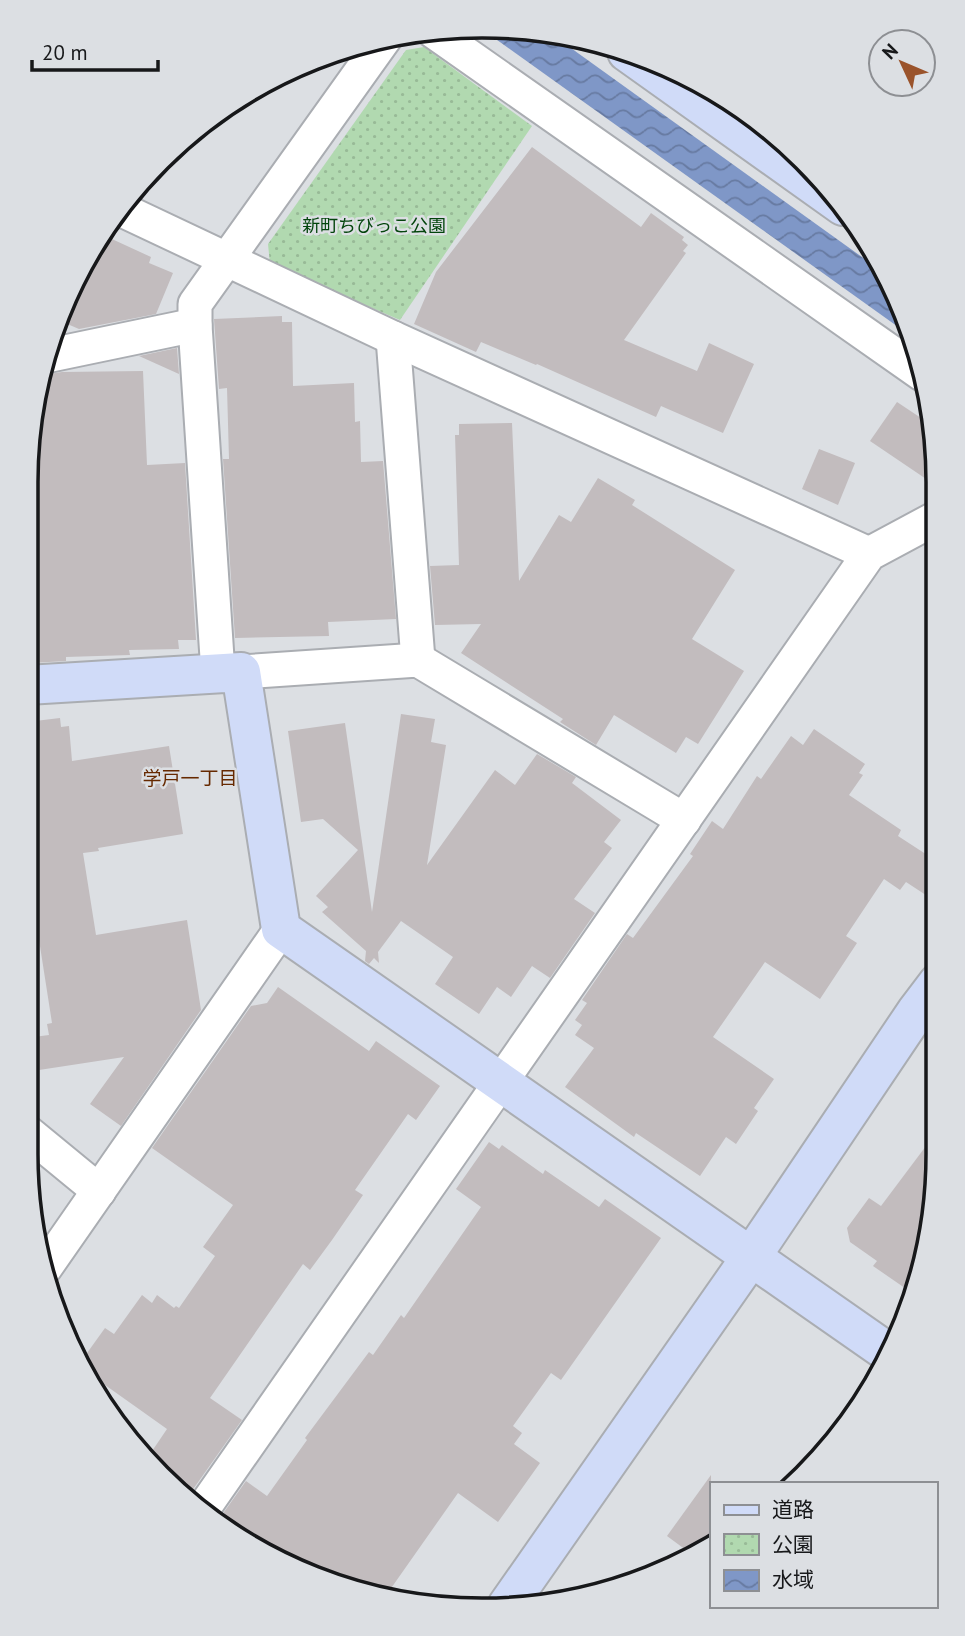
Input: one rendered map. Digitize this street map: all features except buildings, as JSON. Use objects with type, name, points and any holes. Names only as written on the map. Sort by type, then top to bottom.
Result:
[{"type":"street","points":[[446,40],[910,366]]},
{"type":"street","points":[[375,52],[195,304],[229,672],[281,929],[882,1348]]},
{"type":"street","points":[[718,106],[793,166]]},
{"type":"street","points":[[129,213],[393,338],[869,554]]},
{"type":"street","points":[[58,353],[195,324]]},
{"type":"street","points":[[393,338],[418,660]]},
{"type":"street","points":[[208,1502],[869,554],[926,523]]},
{"type":"street","points":[[38,684],[418,660],[684,820]]},
{"type":"street","points":[[52,1259],[281,929]]},
{"type":"street","points":[[514,1597],[751,1257],[926,999]]},
{"type":"street","points":[[38,1140],[99,1191]]},
{"type":"green space","name":"新町ちびっこ公園","points":[[424,47],[532,126],[400,320],[270,264],[268,244],[406,50]]},
{"type":"water","points":[[495,38],[570,47],[867,260],[898,327]]},
{"type":"district","name":"学戸一丁目","points":[[190,778]]}]
